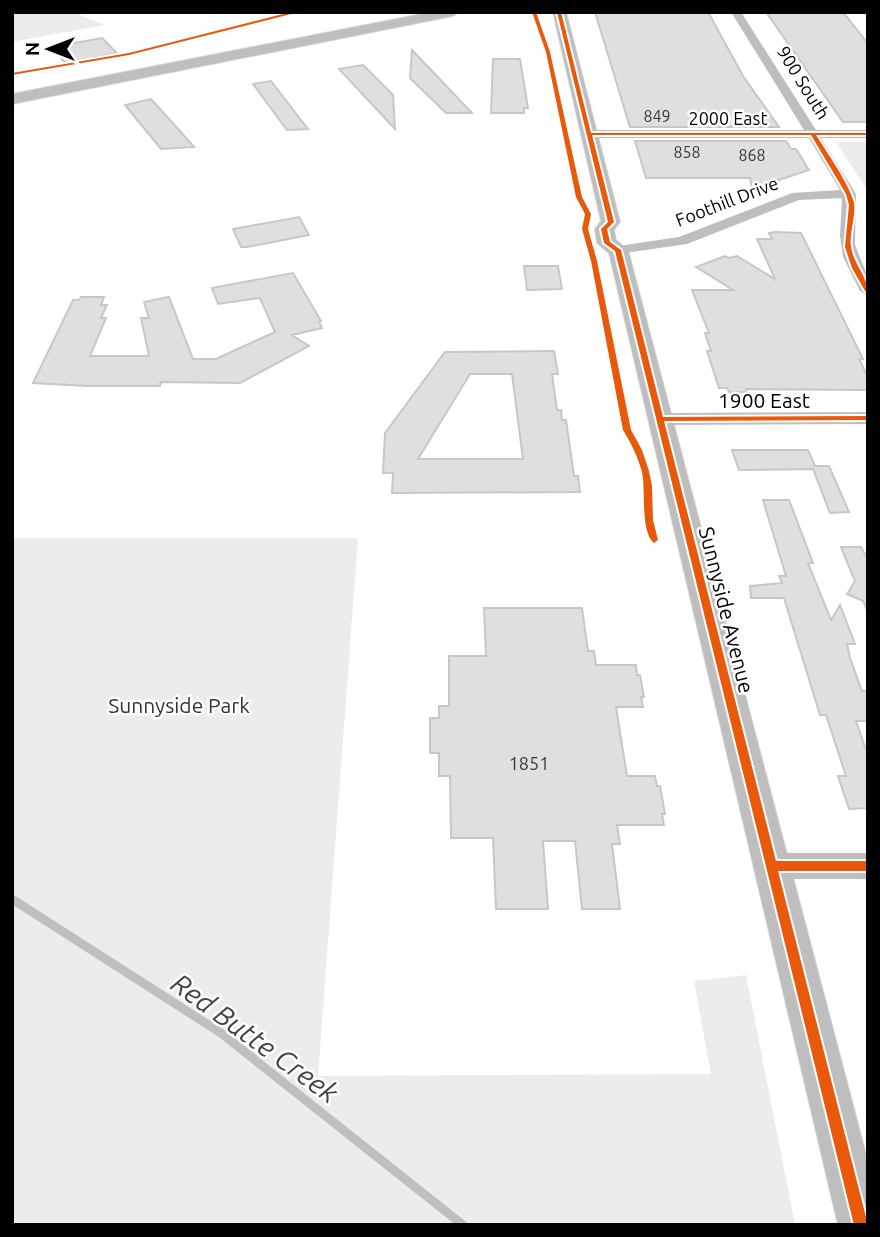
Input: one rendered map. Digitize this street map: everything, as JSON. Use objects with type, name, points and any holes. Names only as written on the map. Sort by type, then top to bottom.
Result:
[{"type":"main road","points":[[12,99],[453,12]]},
{"type":"main road","name":"Sunnyside Avenue","points":[[559,12],[611,222],[604,229],[607,243],[618,250],[861,1225]]},
{"type":"street","name":"900 South","points":[[736,12],[849,194],[852,205],[848,247],[855,268],[868,290]]},
{"type":"street","name":"2000 East","points":[[589,134],[868,134]]},
{"type":"street","name":"Foothill Drive","points":[[618,250],[682,241],[797,196],[849,194]]},
{"type":"street","name":"1900 East","points":[[660,419],[868,418]]},
{"type":"street","points":[[772,866],[868,866]]},
{"type":"green space","points":[[12,12],[73,12],[105,25],[12,42]]},
{"type":"green space","points":[[836,142],[868,142],[868,187],[865,187]]},
{"type":"green space","name":"Sunnyside Park","points":[[12,538],[358,538],[318,1076],[711,1074],[694,981],[746,975],[795,1225],[12,1225]]},
{"type":"building","points":[[595,12],[708,12],[743,76],[779,127],[630,127]]},
{"type":"building","points":[[766,12],[841,12],[847,17],[868,44],[868,122],[843,122]]},
{"type":"building","points":[[102,38],[117,53],[65,63],[52,47]]},
{"type":"building","points":[[412,50],[472,113],[446,113],[410,78]]},
{"type":"building","points":[[493,59],[520,59],[528,108],[524,108],[524,113],[491,113]]},
{"type":"building","points":[[363,65],[393,95],[395,129],[339,69]]},
{"type":"building","points":[[271,81],[308,129],[287,130],[253,84]]},
{"type":"building","points":[[151,99],[194,147],[161,149],[125,105]]},
{"type":"building","points":[[635,141],[786,141],[791,149],[796,149],[809,170],[752,189],[750,178],[646,178]]},
{"type":"building","points":[[299,217],[309,235],[241,247],[233,229]]},
{"type":"building","points":[[769,233],[801,233],[863,359],[859,359],[868,377],[868,390],[746,389],[747,392],[729,392],[727,388],[719,388],[707,351],[711,351],[705,333],[709,333],[692,290],[733,290],[696,267],[725,256],[737,256],[775,279],[757,239],[772,239]]},
{"type":"building","points":[[524,266],[558,266],[562,289],[527,290]]},
{"type":"building","points":[[293,273],[321,321],[319,322],[322,328],[292,335],[309,346],[240,383],[161,382],[160,386],[88,386],[33,383],[73,300],[79,300],[81,297],[104,297],[101,305],[107,305],[101,318],[106,318],[90,356],[149,356],[141,318],[149,318],[144,302],[169,297],[193,359],[216,359],[275,332],[260,298],[218,304],[212,288]]},
{"type":"building","points":[[554,351],[558,374],[552,374],[557,410],[561,410],[562,420],[566,420],[574,476],[578,476],[580,492],[392,493],[393,473],[383,473],[385,433],[445,352]],"holes":[[[470,374],[512,374],[523,459],[418,459]]]},
{"type":"building","points":[[732,450],[808,450],[815,466],[829,466],[849,512],[830,513],[813,469],[739,470]]},
{"type":"building","points":[[763,500],[789,500],[813,563],[808,563],[831,620],[840,605],[855,644],[847,644],[850,658],[862,691],[868,691],[868,721],[856,721],[868,756],[868,808],[849,809],[838,776],[846,776],[826,715],[820,715],[784,598],[751,598],[750,586],[782,583],[779,576],[786,576]]},
{"type":"building","points":[[841,547],[861,547],[868,560],[868,612],[863,601],[847,594],[855,581]]},
{"type":"building","points":[[484,608],[582,608],[588,651],[594,651],[596,665],[636,665],[644,697],[641,697],[643,707],[616,707],[627,776],[655,776],[657,786],[660,786],[665,814],[662,814],[664,825],[617,825],[620,844],[612,844],[620,909],[582,909],[575,841],[543,841],[548,909],[496,909],[493,838],[451,838],[450,776],[439,776],[439,753],[430,753],[430,718],[439,718],[439,706],[449,706],[449,656],[486,656]]},
{"type":"waterway","name":"Red Butte Creek","points":[[12,899],[221,1033],[463,1225]]},
{"type":"cycle path","points":[[12,74],[129,54],[297,12]]},
{"type":"cycle path","points":[[534,12],[548,52],[579,197],[588,214],[585,229],[594,261],[627,430],[645,471],[649,520],[654,540]]},
{"type":"cycle path","points":[[559,12],[611,222]]},
{"type":"cycle path","points":[[589,134],[868,134]]},
{"type":"cycle path","points":[[813,134],[849,194],[852,205],[848,247],[855,268],[868,291]]},
{"type":"cycle path","points":[[611,222],[604,229],[607,243],[618,250],[861,1225]]},
{"type":"cycle path","points":[[660,419],[868,418]]},
{"type":"cycle path","points":[[773,866],[868,866]]}]
